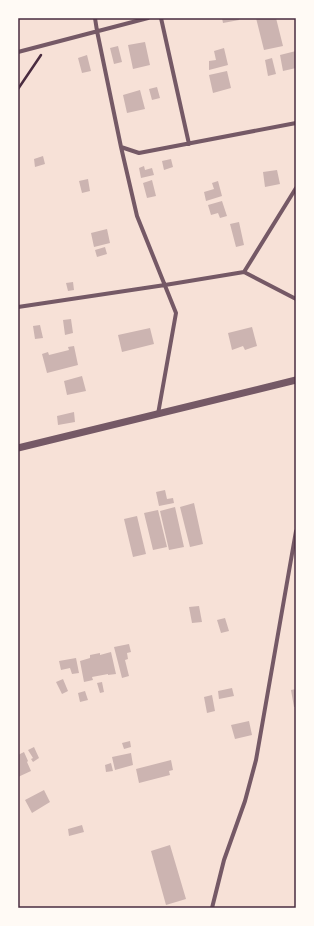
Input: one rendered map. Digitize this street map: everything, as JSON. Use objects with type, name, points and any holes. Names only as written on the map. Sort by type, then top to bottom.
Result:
[{"type":"street","points":[[95,18],[121,147],[137,216],[176,313],[158,414]]},
{"type":"street","points":[[18,52],[148,18]]},
{"type":"street","points":[[161,18],[189,144]]},
{"type":"street","points":[[121,147],[139,153],[296,124]]},
{"type":"street","points":[[244,272],[296,188]]},
{"type":"street","points":[[18,306],[244,272],[296,299]]},
{"type":"street","points":[[18,448],[296,380]]},
{"type":"street","points":[[212,908],[224,860],[245,801],[256,760],[296,531]]},
{"type":"path","points":[[18,89],[48,45]]},
{"type":"building","points":[[222,18],[238,18],[239,20],[223,23]]},
{"type":"building","points":[[256,18],[276,18],[283,46],[264,50]]},
{"type":"building","points":[[145,42],[150,65],[133,69],[128,45]]},
{"type":"building","points":[[118,46],[122,62],[114,64],[110,48]]},
{"type":"building","points":[[224,48],[228,65],[209,70],[209,61],[216,60],[214,51]]},
{"type":"building","points":[[296,51],[296,68],[283,71],[280,55]]},
{"type":"building","points":[[87,55],[91,71],[82,73],[78,58]]},
{"type":"building","points":[[272,58],[276,74],[268,76],[265,60]]},
{"type":"building","points":[[227,71],[231,88],[213,93],[209,75]]},
{"type":"building","points":[[157,87],[160,98],[152,100],[149,89]]},
{"type":"building","points":[[140,90],[145,109],[127,113],[123,95]]},
{"type":"building","points":[[43,156],[45,164],[35,167],[34,159]]},
{"type":"building","points":[[171,159],[173,167],[164,170],[162,161]]},
{"type":"building","points":[[144,166],[145,170],[152,168],[154,175],[141,178],[139,168]]},
{"type":"building","points":[[277,170],[280,184],[265,187],[263,172]]},
{"type":"building","points":[[88,179],[90,191],[82,193],[79,181]]},
{"type":"building","points":[[152,180],[156,196],[147,198],[143,183]]},
{"type":"building","points":[[218,181],[222,196],[206,201],[204,192],[214,189],[212,183]]},
{"type":"building","points":[[222,201],[227,216],[220,218],[218,213],[211,215],[208,205]]},
{"type":"building","points":[[239,222],[244,245],[236,247],[230,224]]},
{"type":"building","points":[[107,229],[110,243],[94,247],[91,233]]},
{"type":"building","points":[[105,247],[107,254],[97,257],[95,250]]},
{"type":"building","points":[[73,282],[74,290],[68,291],[66,283]]},
{"type":"building","points":[[71,319],[73,333],[65,335],[63,320]]},
{"type":"building","points":[[40,325],[43,338],[35,339],[33,326]]},
{"type":"building","points":[[252,327],[257,346],[245,350],[243,346],[232,350],[228,333]]},
{"type":"building","points":[[150,328],[154,344],[122,352],[118,335]]},
{"type":"building","points":[[74,346],[78,365],[47,373],[42,354],[48,352],[49,355],[69,350],[68,347]]},
{"type":"building","points":[[82,376],[86,391],[67,395],[64,381]]},
{"type":"building","points":[[74,412],[75,422],[58,425],[57,416]]},
{"type":"building","points":[[165,490],[167,499],[173,498],[174,503],[159,506],[156,492]]},
{"type":"building","points":[[194,503],[203,544],[190,547],[180,507]]},
{"type":"building","points":[[175,507],[184,547],[169,550],[160,511]]},
{"type":"building","points":[[158,510],[167,547],[153,550],[144,513]]},
{"type":"building","points":[[137,516],[146,554],[133,557],[124,519]]},
{"type":"building","points":[[199,606],[202,622],[192,623],[189,607]]},
{"type":"building","points":[[225,618],[229,631],[221,633],[217,620]]},
{"type":"building","points":[[129,644],[131,652],[127,653],[128,659],[125,660],[129,676],[122,678],[114,647]]},
{"type":"building","points":[[111,652],[116,674],[92,677],[93,680],[84,682],[80,661],[90,658],[90,655],[100,653],[100,655]]},
{"type":"building","points":[[76,658],[79,673],[72,674],[70,668],[61,670],[59,661]]},
{"type":"building","points":[[63,679],[68,691],[62,694],[56,682]]},
{"type":"building","points":[[102,682],[104,692],[100,693],[97,683]]},
{"type":"building","points":[[232,688],[234,696],[219,699],[218,691]]},
{"type":"building","points":[[296,689],[296,707],[294,707],[291,690]]},
{"type":"building","points":[[85,691],[88,700],[80,702],[78,693]]},
{"type":"building","points":[[212,695],[215,711],[207,713],[204,697]]},
{"type":"building","points":[[249,721],[252,735],[235,739],[231,725]]},
{"type":"building","points":[[130,741],[131,747],[124,749],[122,743]]},
{"type":"building","points":[[34,747],[39,758],[33,762],[31,759],[33,758],[28,750]]},
{"type":"building","points":[[24,752],[31,771],[18,777],[18,755]]},
{"type":"building","points":[[131,753],[133,765],[115,770],[112,757]]},
{"type":"building","points":[[171,760],[173,770],[169,771],[170,775],[139,783],[136,769]]},
{"type":"building","points":[[111,763],[113,771],[106,772],[105,765]]},
{"type":"building","points":[[44,790],[50,802],[32,813],[25,800]]},
{"type":"building","points":[[82,825],[84,832],[69,836],[68,829]]},
{"type":"building","points":[[170,845],[186,899],[166,905],[151,851]]}]
